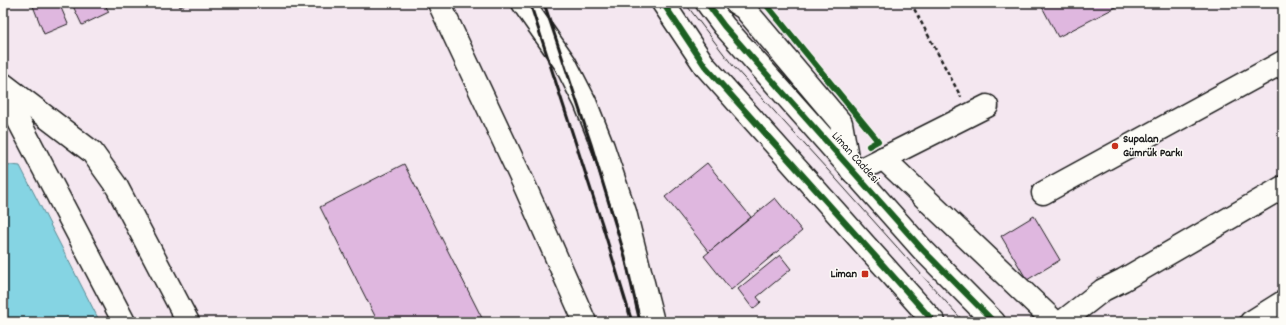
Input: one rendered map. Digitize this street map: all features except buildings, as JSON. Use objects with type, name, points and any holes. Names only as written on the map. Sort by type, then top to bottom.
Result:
[{"type":"main road","points":[[439,3],[523,182],[585,322]]},
{"type":"main road","points":[[523,3],[565,63],[585,102],[603,147],[625,212],[653,322]]},
{"type":"main road","points":[[662,3],[705,66],[934,322]]},
{"type":"main road","name":"Liman Caddesi","points":[[707,3],[724,26],[922,249],[994,322]]},
{"type":"main road","points":[[736,3],[744,8],[841,123],[847,157],[853,172],[988,106]]},
{"type":"main road","points":[[1043,193],[1283,62]]},
{"type":"main road","points":[[3,84],[92,152],[117,187],[188,322]]},
{"type":"main road","points":[[3,91],[124,322]]},
{"type":"main road","points":[[883,158],[1055,322]]},
{"type":"main road","points":[[1062,322],[1103,290],[1124,280],[1283,187]]},
{"type":"main road","points":[[1251,322],[1283,302]]},
{"type":"path","points":[[911,3],[961,98]]},
{"type":"water","points":[[3,164],[20,166],[100,322],[3,322]]},
{"type":"tram line","points":[[685,3],[733,66],[964,322]]},
{"type":"railway","points":[[530,3],[602,224],[632,322]]},
{"type":"railway","points":[[544,3],[591,144],[624,253],[640,322]]},
{"type":"cycle path","points":[[663,3],[705,66],[934,322]]},
{"type":"cycle path","points":[[707,3],[724,26],[922,249],[994,322]]},
{"type":"cycle path","points":[[765,3],[878,141],[869,146]]},
{"type":"place","name":"Supalan Gümrük Parkı","points":[[1115,146]]},
{"type":"place","name":"Liman","points":[[865,274]]}]
